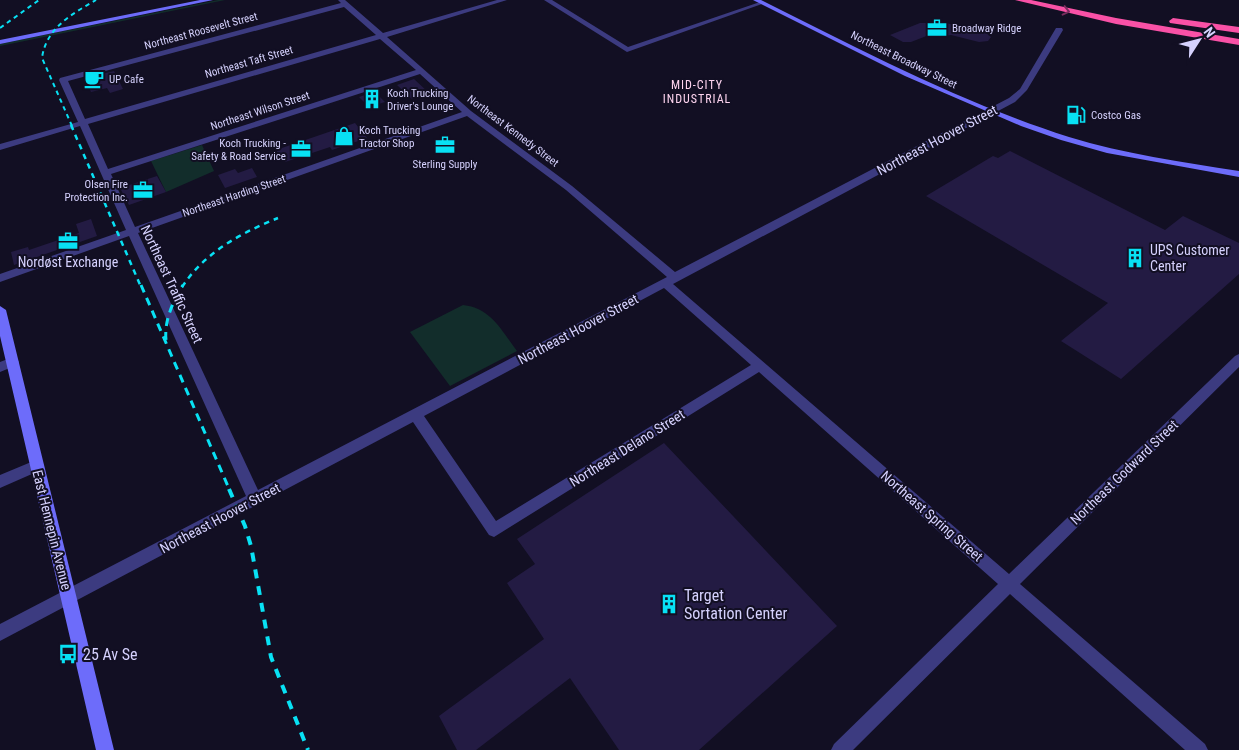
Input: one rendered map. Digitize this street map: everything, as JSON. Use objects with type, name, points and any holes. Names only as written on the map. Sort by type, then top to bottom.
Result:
[{"type":"highway","points":[[1019,0],[1116,21],[1239,42]]},
{"type":"highway","points":[[1055,0],[1122,14],[1239,31]]},
{"type":"main road","points":[[0,38],[190,0]]},
{"type":"main road","points":[[0,42],[210,0]]},
{"type":"main road","name":"Northeast Broadway Street","points":[[759,1],[990,112],[1110,150],[1239,174]]},
{"type":"main road","name":"Northeast Broadway Street","points":[[1046,131],[1133,152],[1239,170]]},
{"type":"main road","name":"East Hennepin Avenue","points":[[0,310],[6,365],[36,466],[105,750]]},
{"type":"street","name":"Northeast Taft Street","points":[[0,147],[504,0]]},
{"type":"street","points":[[547,0],[627,50],[759,1]]},
{"type":"street","name":"Northeast Kennedy Street","points":[[343,2],[468,113],[564,184],[670,280]]},
{"type":"street","name":"Northeast Roosevelt Street","points":[[62,80],[343,2]]},
{"type":"street","name":"Northeast Hoover Street","points":[[0,633],[990,112],[1019,95],[1059,30]]},
{"type":"street","name":"Northeast Wilson Street","points":[[105,173],[422,71]]},
{"type":"street","name":"Northeast Traffic Street","points":[[62,80],[255,500]]},
{"type":"street","name":"Northeast Harding Street","points":[[0,278],[468,113]]},
{"type":"street","name":"Northeast Spring Street","points":[[670,280],[759,366],[1199,750]]},
{"type":"street","name":"Northeast Godward Street","points":[[840,750],[1239,359]]},
{"type":"street","name":"Northeast Delano Street","points":[[416,415],[494,530],[759,366]]},
{"type":"street","points":[[0,482],[36,466]]},
{"type":"green space","points":[[225,0],[0,46],[0,44]]},
{"type":"green space","points":[[202,145],[214,171],[166,192],[151,161]]},
{"type":"green space","points":[[463,305],[481,310],[488,315],[517,351],[450,386],[410,332]]},
{"type":"building","name":"Broadway Ridge","points":[[920,23],[946,23],[986,33],[991,37],[988,41],[979,42],[951,35],[939,37],[929,35],[911,42],[903,42],[890,35]]},
{"type":"building","points":[[114,71],[123,89],[110,93],[107,88],[91,92],[85,78]]},
{"type":"building","points":[[414,79],[429,93],[412,99],[397,85]]},
{"type":"building","name":"Koch Trucking Driver's Lounge","points":[[371,93],[374,96],[378,95],[385,102],[369,107],[359,97]]},
{"type":"building","points":[[355,123],[367,138],[332,150],[330,147],[285,162],[276,150]]},
{"type":"building","name":"UPS Customer Center","points":[[1010,151],[1165,230],[1183,216],[1239,243],[1239,274],[1121,379],[1061,341],[1108,303],[926,196],[993,156],[998,158]]},
{"type":"building","points":[[252,168],[257,177],[225,188],[218,175],[235,169],[238,173]]},
{"type":"building","name":"Olsen Fire Protection Inc.","points":[[157,176],[166,192],[129,205],[120,188]]},
{"type":"building","name":"Nordøst Exchange","points":[[91,219],[97,236],[14,265],[11,252],[28,247],[29,250],[79,233],[76,224]]},
{"type":"building","name":"Target Sortation Center","points":[[664,443],[837,626],[699,750],[619,750],[570,678],[476,750],[457,750],[439,716],[544,639],[507,583],[535,564],[517,539]]},
{"type":"railway","points":[[0,28],[39,0]]},
{"type":"railway","points":[[72,126],[42,58],[44,47],[62,23],[96,0]]},
{"type":"railway","points":[[71,125],[141,287]]},
{"type":"railway","points":[[182,287],[202,264],[225,245],[237,237],[278,218]]},
{"type":"railway","points":[[141,285],[230,491]]},
{"type":"railway","points":[[166,340],[166,326],[170,311],[183,285]]},
{"type":"railway","points":[[229,489],[245,526],[251,546],[271,657],[308,750]]},
{"type":"place","name":"Broadway Ridge","points":[[937,28]]},
{"type":"place","name":"UP Cafe","points":[[94,79]]},
{"type":"place","name":"Koch Trucking Driver's Lounge","points":[[372,99]]},
{"type":"place","name":"Costco Gas","points":[[1076,115]]},
{"type":"place","name":"Koch Trucking Tractor Shop","points":[[344,136]]},
{"type":"place","name":"Sterling Supply","points":[[445,145]]},
{"type":"place","name":"Koch Trucking - Safety & Road Service","points":[[301,149]]},
{"type":"place","name":"Olsen Fire Protection Inc.","points":[[143,190]]},
{"type":"place","name":"Nordøst Exchange","points":[[68,241]]},
{"type":"place","name":"UPS Customer Center","points":[[1135,258]]},
{"type":"place","name":"Target Sortation Center","points":[[669,604]]},
{"type":"place","name":"25 Av Se","points":[[68,654]]},
{"type":"district","name":"MID-CITY INDUSTRIAL","points":[[697,92]]}]
